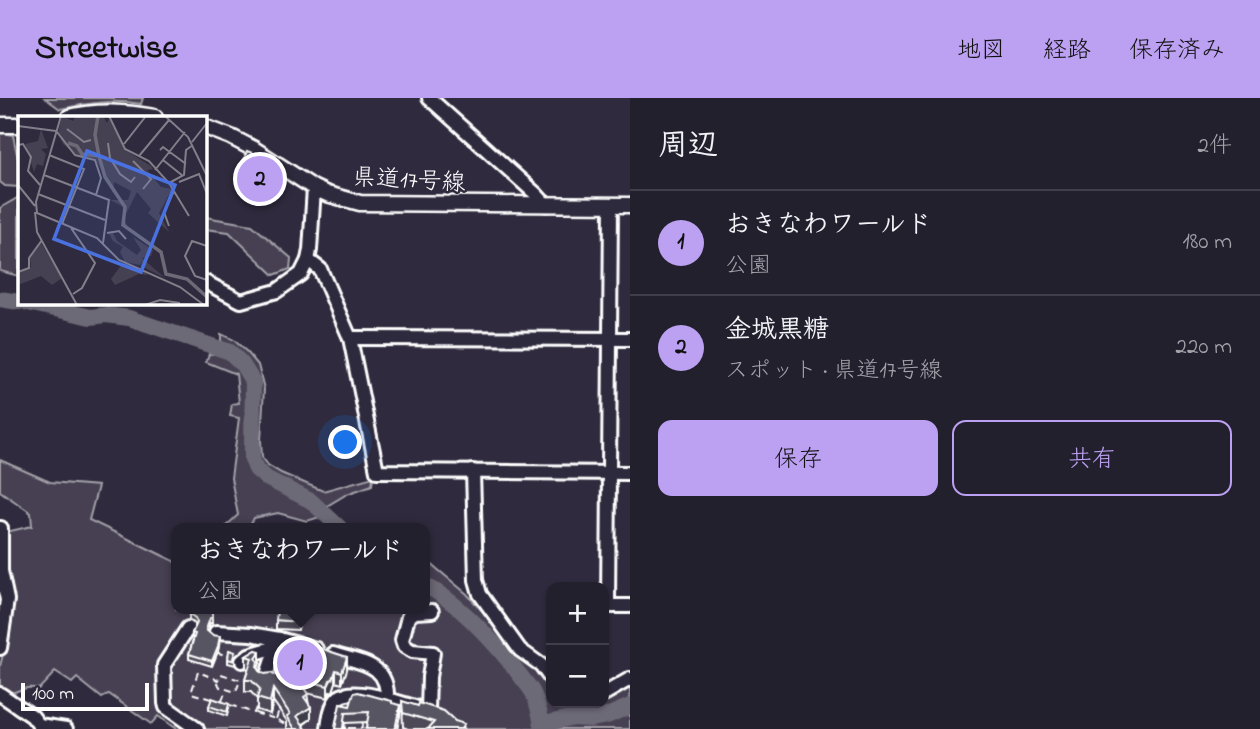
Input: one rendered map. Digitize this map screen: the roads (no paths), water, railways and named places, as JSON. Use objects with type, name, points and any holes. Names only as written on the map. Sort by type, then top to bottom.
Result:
[{"type":"main road","points":[[75,116],[112,112],[146,116]]},
{"type":"main road","points":[[0,125],[18,125]]},
{"type":"main road","name":"県道17号線","points":[[206,127],[254,149],[313,188],[360,202],[630,205]]},
{"type":"street","points":[[429,98],[546,205]]},
{"type":"street","points":[[206,282],[241,300],[277,291],[301,274],[310,250],[313,188]]},
{"type":"street","points":[[611,205],[608,606],[630,606]]},
{"type":"street","points":[[308,260],[320,269],[351,338],[377,471],[630,473]]},
{"type":"street","points":[[351,338],[630,339]]},
{"type":"street","points":[[473,471],[476,580],[480,594],[520,650],[541,665],[546,672]]},
{"type":"street","points":[[0,528],[1,571],[7,600],[0,648]]},
{"type":"street","points":[[328,729],[330,715],[340,697],[358,693],[433,713],[429,677],[433,653],[412,651],[404,646],[402,640],[408,617],[412,614]]},
{"type":"street","points":[[188,628],[164,665],[165,703],[166,707],[197,729]]},
{"type":"street","points":[[216,632],[251,634],[277,643],[302,644],[370,666],[381,672],[385,680],[387,700]]},
{"type":"street","points":[[242,661],[249,655],[277,643]]},
{"type":"street","points":[[266,678],[277,643]]},
{"type":"street","points":[[609,691],[630,679]]},
{"type":"street","points":[[0,694],[32,716],[36,727],[66,729]]},
{"type":"waterway","points":[[0,299],[18,302]]},
{"type":"waterway","points":[[32,304],[91,317],[106,315],[129,318],[230,352],[242,364],[253,382],[252,459],[256,469],[266,478],[311,501],[335,523]]},
{"type":"waterway","points":[[430,588],[463,612],[500,651],[532,691],[542,725],[569,718],[591,719],[607,716],[630,706]]},
{"type":"place","name":"金城黒糖","points":[[260,179]]},
{"type":"place","name":"おきなわワールド","points":[[300,663]]}]
